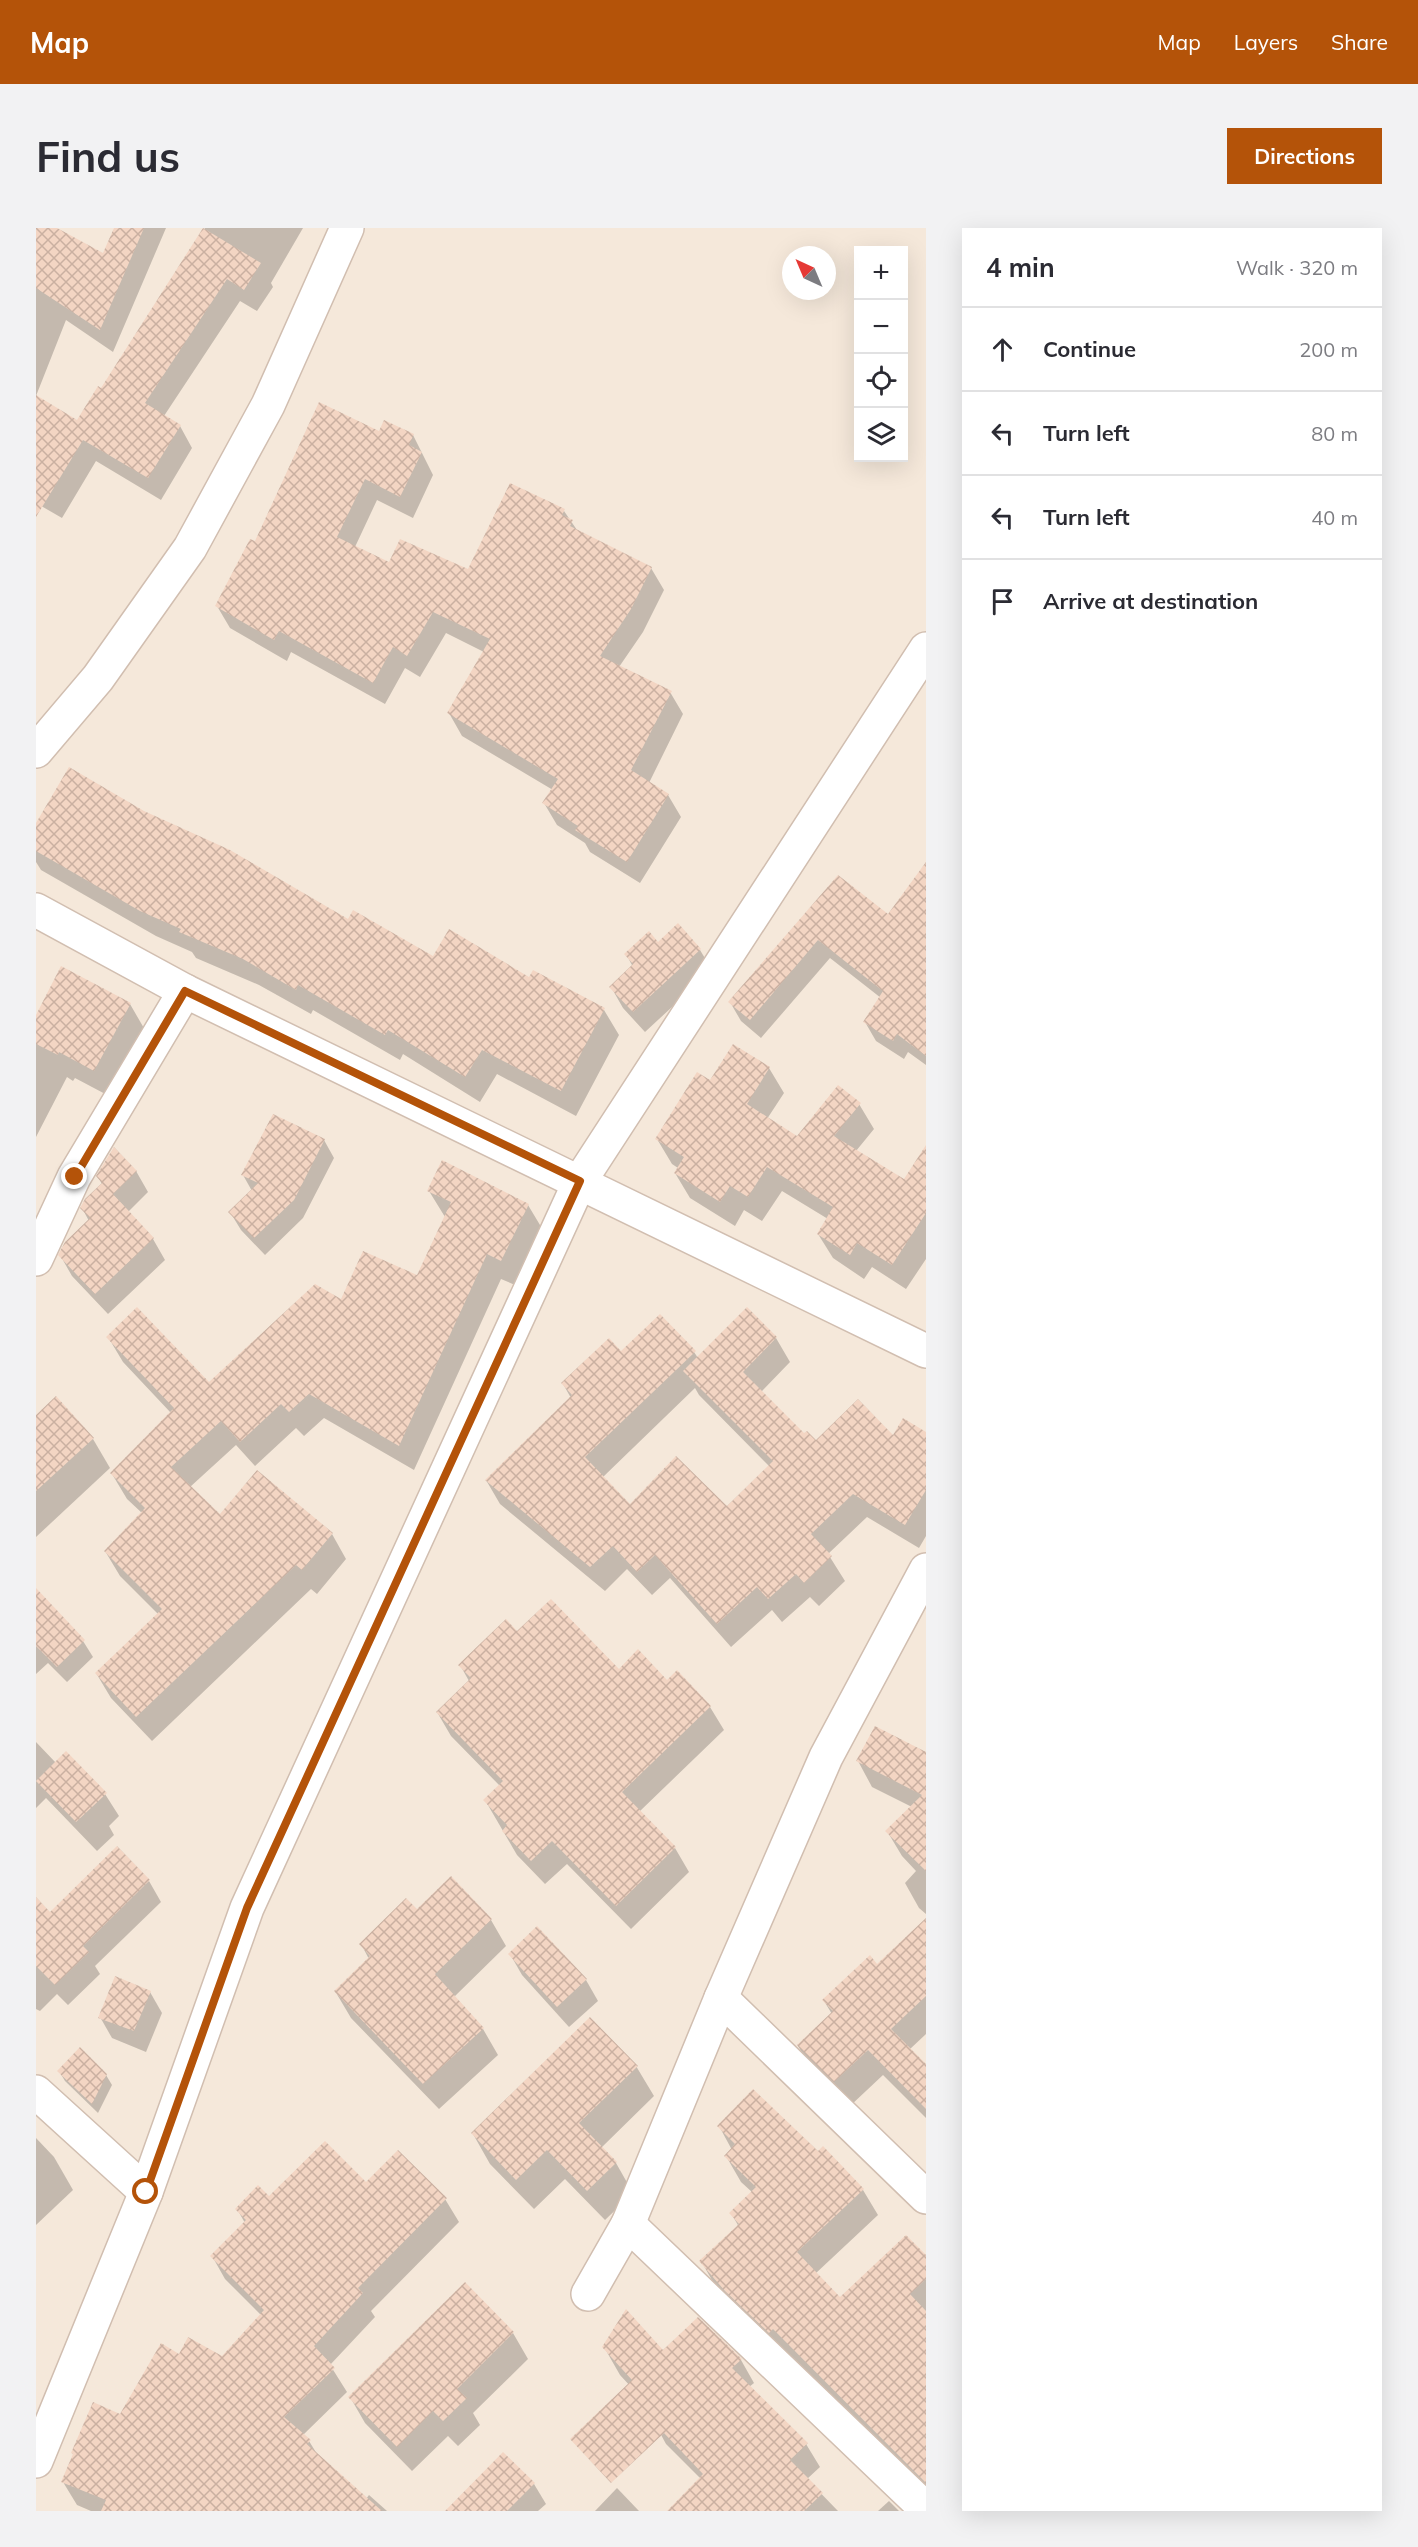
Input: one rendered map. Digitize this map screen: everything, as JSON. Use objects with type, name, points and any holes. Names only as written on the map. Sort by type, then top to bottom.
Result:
[{"type":"street","points":[[36,752],[98,678],[190,548],[268,405],[347,228]]},
{"type":"street","points":[[36,2461],[146,2192],[247,1908],[580,1181],[926,649]]},
{"type":"street","points":[[36,910],[185,991],[926,1351]]},
{"type":"street","points":[[36,1259],[75,1177],[185,991]]},
{"type":"street","points":[[588,2294],[628,2223],[826,1757],[926,1570]]},
{"type":"street","points":[[722,1998],[926,2197]]},
{"type":"street","points":[[36,2092],[146,2192]]},
{"type":"street","points":[[628,2223],[926,2509]]},
{"type":"shaded area","points":[[36,228],[926,228],[926,2511],[36,2511]]},
{"type":"building","points":[[36,228],[57,228],[103,253],[114,228],[144,228],[100,330],[36,288]]},
{"type":"building","points":[[203,228],[261,263],[244,290],[227,279],[145,403],[181,425],[148,478],[83,440],[36,517],[36,395],[77,420],[98,386],[101,388]]},
{"type":"building","points":[[319,402],[379,431],[384,420],[414,434],[409,445],[422,452],[400,497],[365,479],[337,537],[389,562],[400,539],[468,569],[510,483],[565,509],[562,515],[573,520],[570,526],[652,567],[631,609],[600,656],[672,691],[631,770],[669,794],[627,862],[575,830],[578,826],[542,803],[558,779],[447,713],[490,639],[433,612],[407,656],[393,647],[373,683],[279,631],[274,640],[215,606],[250,539],[255,541]]},
{"type":"building","points":[[69,767],[144,811],[230,850],[348,919],[353,910],[433,956],[449,929],[529,977],[533,970],[605,1008],[561,1091],[482,1050],[465,1077],[388,1030],[385,1035],[298,985],[296,990],[243,959],[179,932],[181,929],[140,911],[36,851],[36,823]]},
{"type":"building","points":[[926,862],[926,1056],[897,1034],[893,1041],[863,1022],[883,991],[818,940],[750,1020],[728,1002],[838,875],[888,914]]},
{"type":"building","points":[[678,923],[701,949],[633,1012],[609,987],[633,964],[624,954],[649,931],[658,942]]},
{"type":"building","points":[[61,966],[131,1003],[94,1071],[59,1052],[58,1055],[36,1044],[36,1015]]},
{"type":"building","points":[[733,1044],[770,1067],[747,1104],[797,1136],[838,1085],[861,1103],[834,1136],[904,1179],[926,1145],[926,1213],[892,1265],[857,1243],[850,1255],[817,1234],[833,1207],[767,1167],[748,1197],[730,1186],[720,1202],[674,1173],[684,1157],[655,1139],[697,1072],[710,1080]]},
{"type":"building","points":[[273,1114],[325,1139],[294,1200],[254,1238],[228,1212],[258,1183],[241,1175]]},
{"type":"building","points":[[114,1147],[137,1171],[113,1194],[154,1238],[95,1294],[58,1255],[65,1242],[90,1218],[80,1208],[85,1199],[102,1183],[96,1176]]},
{"type":"building","points":[[442,1160],[529,1204],[501,1261],[487,1254],[399,1446],[309,1394],[289,1412],[281,1404],[240,1442],[221,1421],[171,1467],[220,1514],[257,1470],[333,1533],[302,1570],[296,1565],[136,1717],[95,1673],[162,1609],[104,1551],[145,1508],[110,1473],[174,1408],[106,1337],[137,1307],[209,1382],[315,1284],[341,1299],[363,1251],[417,1275],[451,1202],[427,1191]]},
{"type":"building","points":[[747,1307],[777,1337],[743,1372],[804,1433],[807,1431],[816,1440],[858,1399],[893,1435],[903,1418],[926,1432],[926,1490],[905,1525],[853,1494],[811,1534],[832,1556],[804,1583],[796,1574],[768,1599],[757,1587],[717,1624],[655,1555],[637,1572],[613,1546],[590,1567],[485,1480],[572,1395],[561,1383],[609,1338],[621,1351],[660,1314],[696,1351],[585,1457],[630,1504],[676,1456],[727,1506],[773,1461],[683,1371]]},
{"type":"building","points":[[56,1396],[94,1438],[36,1491],[36,1415]]},
{"type":"building","points":[[36,1588],[85,1640],[57,1667],[36,1646]]},
{"type":"building","points":[[551,1599],[619,1669],[638,1649],[667,1680],[677,1670],[711,1706],[622,1792],[676,1847],[616,1906],[552,1841],[531,1861],[502,1831],[507,1825],[483,1800],[503,1781],[436,1712],[471,1678],[458,1665],[506,1619],[517,1631]]},
{"type":"building","points":[[875,1726],[926,1752],[926,1871],[885,1831],[922,1795],[856,1761]]},
{"type":"building","points":[[66,1751],[107,1793],[76,1822],[36,1781]]},
{"type":"building","points":[[117,1846],[150,1880],[83,1946],[89,1952],[55,1985],[36,1966],[36,1897],[50,1912]]},
{"type":"building","points":[[451,1876],[492,1919],[435,1974],[484,2028],[423,2084],[334,1991],[370,1956],[359,1944],[406,1898],[417,1909]]},
{"type":"building","points":[[926,1918],[926,1996],[891,2029],[926,2064],[926,2109],[868,2050],[834,2082],[797,2045],[833,2011],[822,2000],[870,1955],[877,1964]]},
{"type":"building","points":[[537,1926],[587,1979],[557,2007],[508,1954]]},
{"type":"building","points":[[115,1976],[151,1991],[134,2031],[98,2018]]},
{"type":"building","points":[[590,2017],[638,2066],[579,2123],[617,2162],[587,2191],[547,2150],[516,2180],[471,2133]]},
{"type":"building","points":[[80,2047],[107,2074],[92,2104],[57,2071]]},
{"type":"building","points":[[753,2089],[818,2151],[823,2146],[864,2189],[797,2252],[840,2297],[906,2235],[926,2255],[926,2279],[910,2294],[926,2311],[926,2483],[773,2329],[769,2333],[725,2291],[699,2261],[739,2224],[729,2213],[756,2187],[724,2156],[735,2144],[717,2126]]},
{"type":"building","points":[[325,2141],[366,2182],[398,2150],[447,2198],[358,2288],[363,2293],[314,2346],[335,2368],[284,2417],[311,2440],[307,2444],[382,2511],[101,2511],[106,2500],[61,2482],[93,2402],[120,2414],[161,2343],[179,2354],[188,2337],[222,2356],[264,2310],[210,2256],[246,2220],[235,2209],[258,2185],[269,2196]]},
{"type":"building","points":[[465,2282],[514,2332],[457,2389],[467,2398],[443,2421],[433,2411],[397,2447],[348,2397]]},
{"type":"building","points":[[626,2309],[663,2350],[698,2317],[742,2359],[732,2368],[808,2443],[790,2460],[823,2493],[804,2511],[667,2511],[703,2474],[664,2433],[611,2483],[570,2439],[632,2380],[602,2347]]},
{"type":"building","points":[[503,2452],[535,2483],[507,2511],[445,2511]]},
{"type":"route","points":[[75,1177],[185,991],[580,1181],[247,1908],[146,2192]]}]
